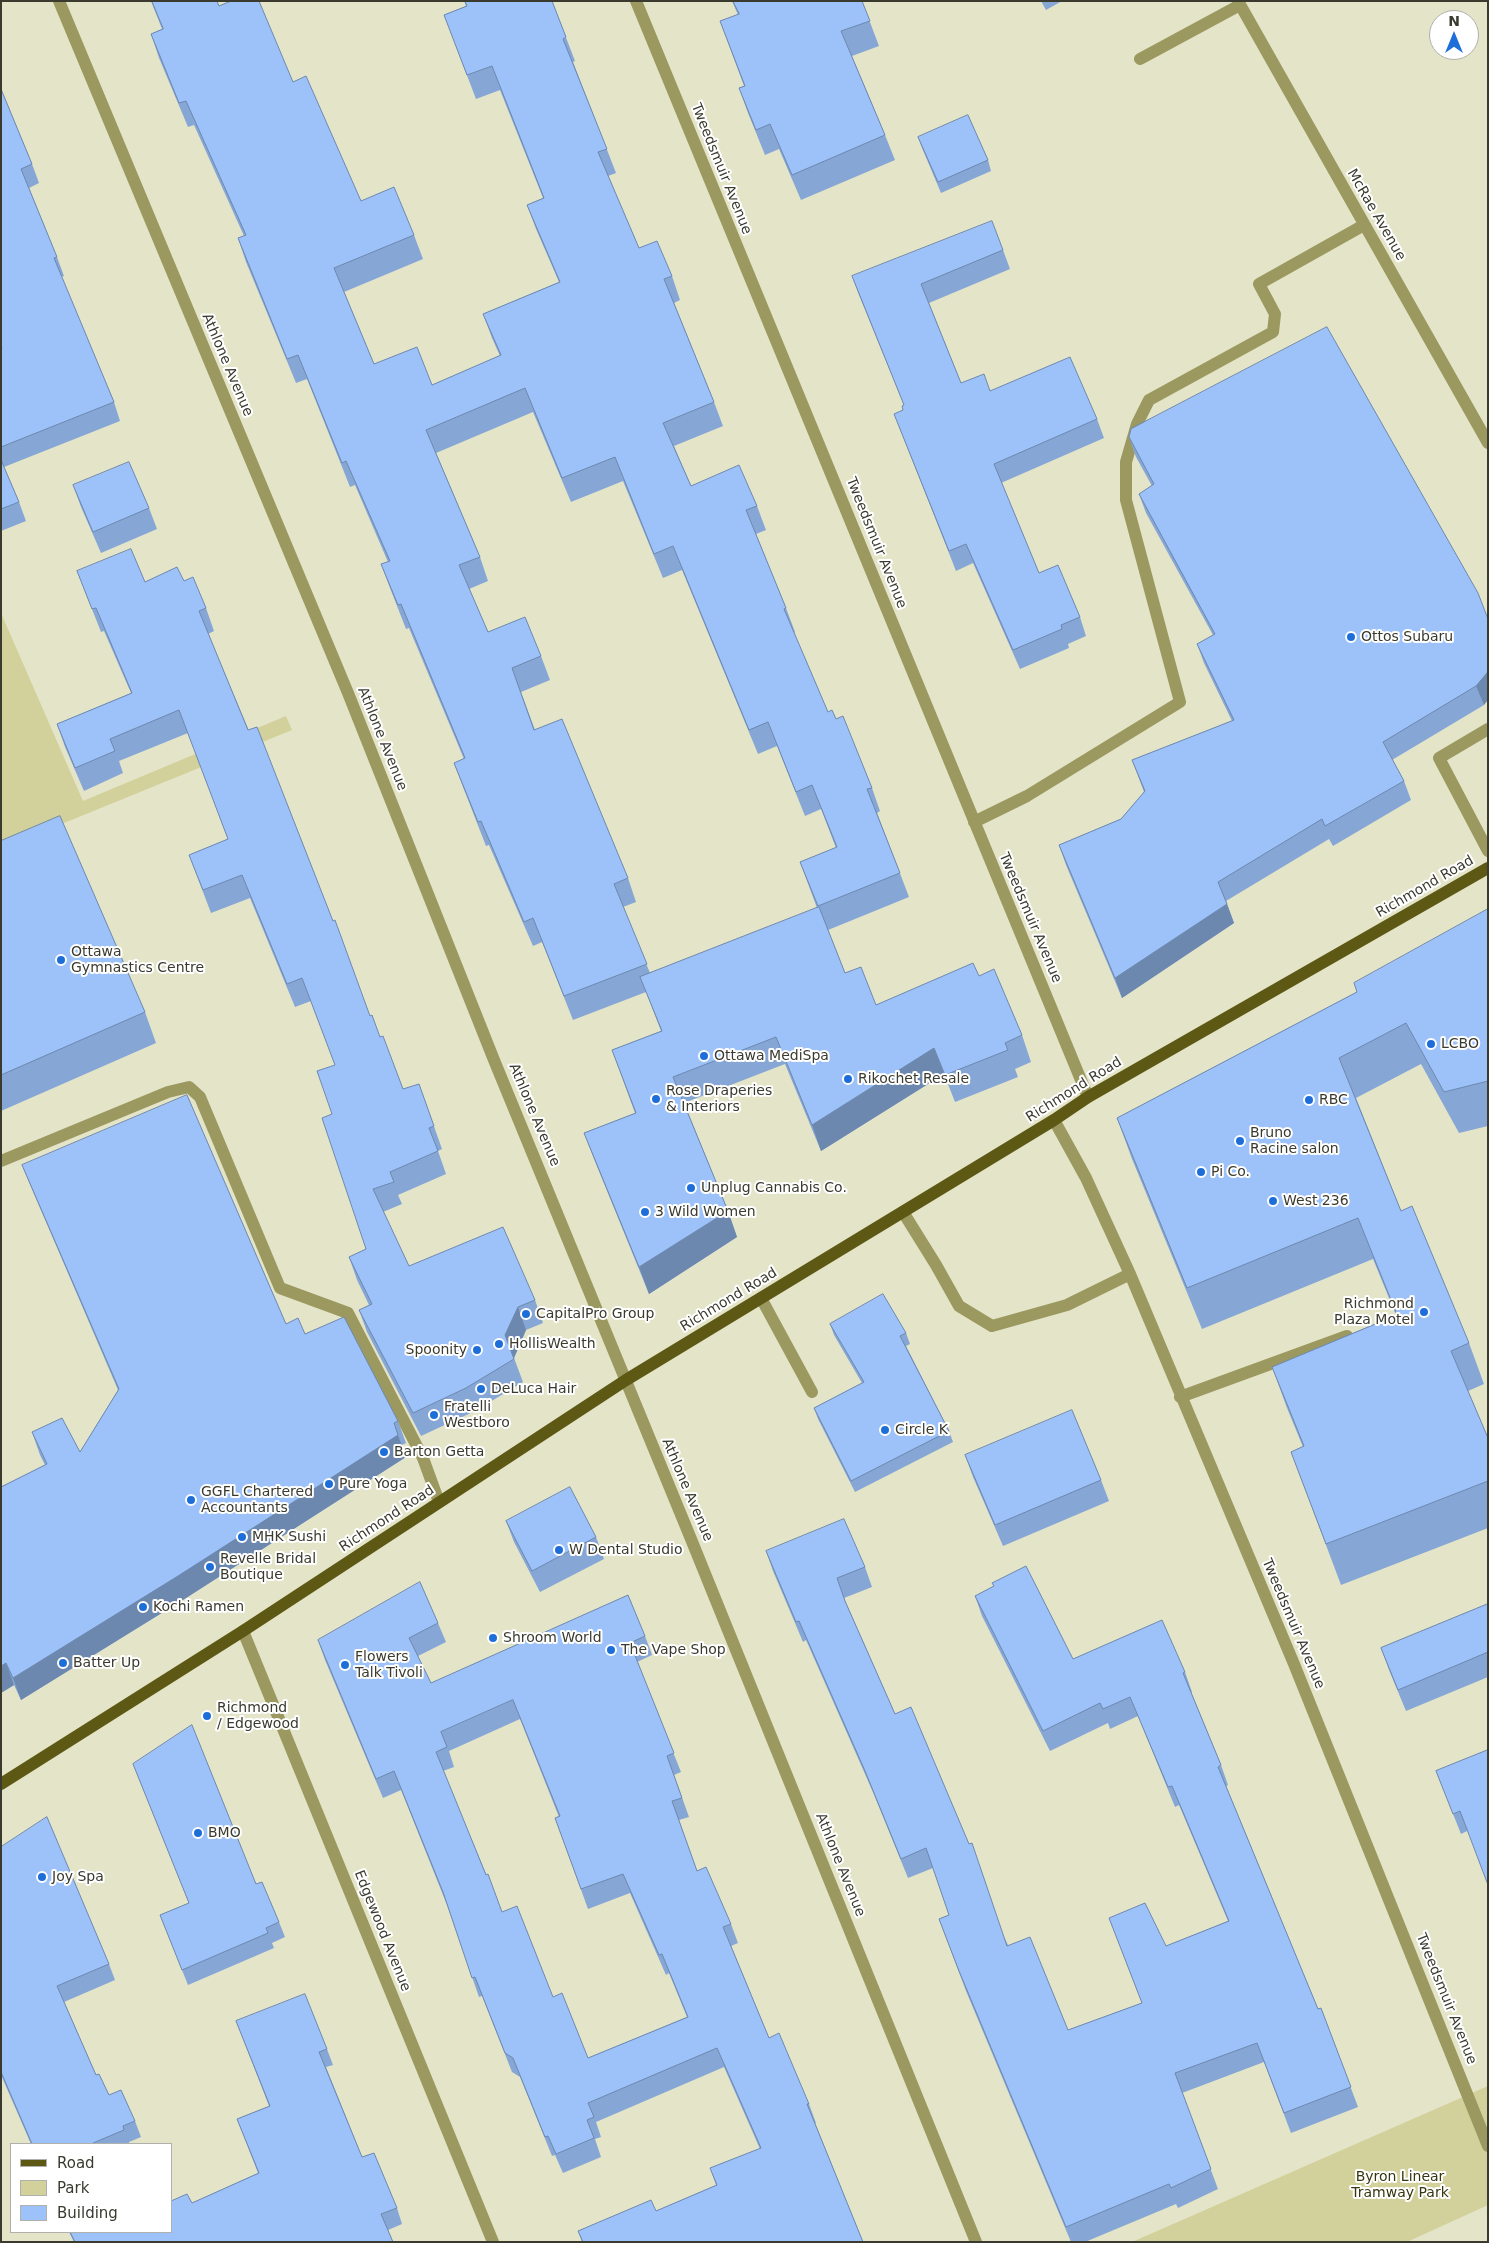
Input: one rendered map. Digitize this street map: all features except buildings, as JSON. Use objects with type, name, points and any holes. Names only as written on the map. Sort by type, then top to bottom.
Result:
[{"type":"main road","name":"Richmond Road","points":[[1,1784],[243,1631],[626,1380],[1054,1120],[1088,1097],[1488,868]]},
{"type":"street","name":"Athlone Avenue","points":[[59,1],[348,693],[494,1060],[976,2242]]},
{"type":"street","name":"Tweedsmuir Avenue","points":[[636,1],[1088,1097]]},
{"type":"street","points":[[1140,58],[1239,3]]},
{"type":"street","name":"McRae Avenue","points":[[1239,3],[1488,443]]},
{"type":"street","points":[[974,822],[1027,796],[1180,702],[1126,500],[1126,462],[1138,424],[1149,400],[1273,332],[1275,314],[1259,284],[1364,225]]},
{"type":"street","points":[[1488,729],[1439,758],[1488,852]]},
{"type":"street","points":[[1,1161],[168,1092],[189,1087],[200,1097],[280,1288],[348,1313],[423,1458],[439,1502]]},
{"type":"street","name":"Tweedsmuir Avenue","points":[[1054,1120],[1086,1178],[1130,1274],[1180,1397],[1294,1664],[1488,2146]]},
{"type":"street","points":[[903,1212],[959,1306],[992,1326],[1067,1305],[1130,1274]]},
{"type":"street","points":[[761,1298],[812,1392]]},
{"type":"street","points":[[1180,1397],[1360,1332]]},
{"type":"street","name":"Edgewood Avenue","points":[[243,1631],[493,2242]]},
{"type":"green space","points":[[1,613],[83,801],[286,716],[292,730],[69,821],[1,845]]},
{"type":"green space","name":"Byron Linear Tramway Park","points":[[1488,2086],[1488,2205],[1407,2242],[1132,2242]]},
{"type":"place","name":"Ottos Subaru","points":[[1351,637]]},
{"type":"place","name":"Ottawa Gymnastics Centre","points":[[61,960]]},
{"type":"place","name":"LCBO","points":[[1431,1044]]},
{"type":"place","name":"Ottawa MediSpa","points":[[704,1056]]},
{"type":"place","name":"Rikochet Resale","points":[[848,1079]]},
{"type":"place","name":"Rose Draperies & Interiors","points":[[656,1099]]},
{"type":"place","name":"RBC","points":[[1309,1100]]},
{"type":"place","name":"Bruno Racine salon","points":[[1240,1141]]},
{"type":"place","name":"Pi Co.","points":[[1201,1172]]},
{"type":"place","name":"Unplug Cannabis Co.","points":[[691,1188]]},
{"type":"place","name":"West 236","points":[[1273,1201]]},
{"type":"place","name":"3 Wild Women","points":[[645,1212]]},
{"type":"place","name":"Richmond Plaza Motel","points":[[1424,1312]]},
{"type":"place","name":"CapitalPro Group","points":[[526,1314]]},
{"type":"place","name":"HollisWealth","points":[[499,1344]]},
{"type":"place","name":"Spoonity","points":[[477,1350]]},
{"type":"place","name":"DeLuca Hair","points":[[481,1389]]},
{"type":"place","name":"Fratelli Westboro","points":[[434,1415]]},
{"type":"place","name":"Circle K","points":[[885,1430]]},
{"type":"place","name":"Barton Getta","points":[[384,1452]]},
{"type":"place","name":"Pure Yoga","points":[[329,1484]]},
{"type":"place","name":"GGFL Chartered Accountants","points":[[191,1500]]},
{"type":"place","name":"MHK Sushi","points":[[242,1537]]},
{"type":"place","name":"W Dental Studio","points":[[559,1550]]},
{"type":"place","name":"Revelle Bridal Boutique","points":[[210,1567]]},
{"type":"place","name":"Kochi Ramen","points":[[143,1607]]},
{"type":"place","name":"Shroom World","points":[[493,1638]]},
{"type":"place","name":"The Vape Shop","points":[[611,1650]]},
{"type":"place","name":"Batter Up","points":[[63,1663]]},
{"type":"place","name":"Flowers Talk Tivoli","points":[[345,1665]]},
{"type":"place","name":"Richmond / Edgewood","points":[[207,1716]]},
{"type":"place","name":"BMO","points":[[198,1833]]},
{"type":"place","name":"Joy Spa","points":[[42,1877]]}]
